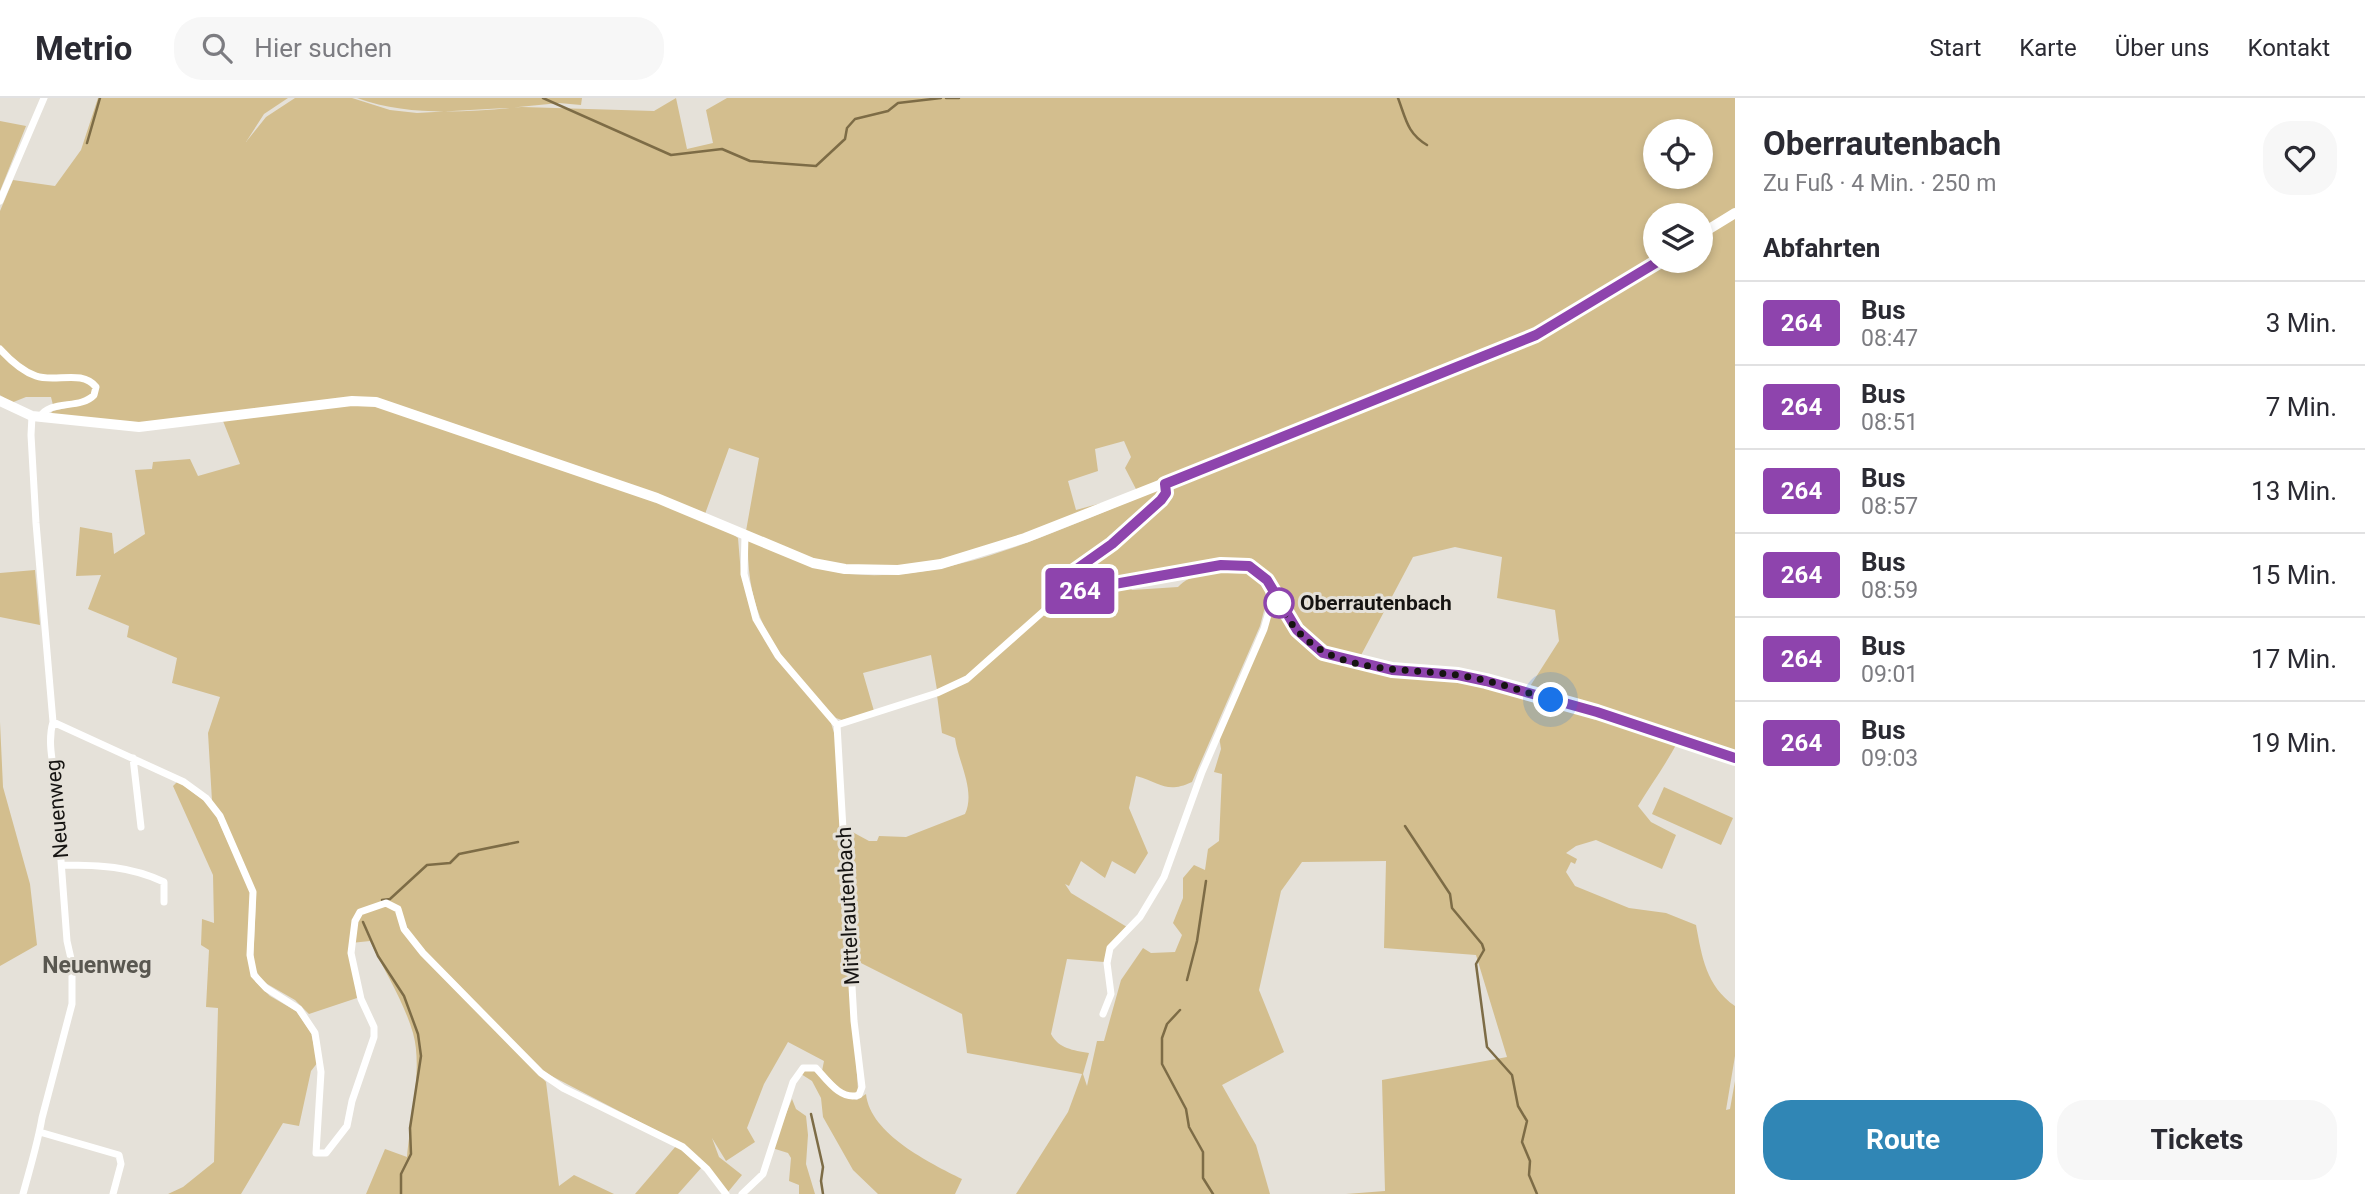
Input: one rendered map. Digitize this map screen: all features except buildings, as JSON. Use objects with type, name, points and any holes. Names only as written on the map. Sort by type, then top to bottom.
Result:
[{"type":"main road","points":[[1713,227],[1735,214]]},
{"type":"main road","points":[[0,401],[36,417],[151,426],[352,401],[376,402],[657,498],[822,565],[845,569],[898,570],[941,564],[998,548],[1536,335],[1643,271]]},
{"type":"street","points":[[0,201],[44,98]]},
{"type":"street","points":[[0,349],[19,367],[34,376],[84,378],[95,385],[94,395],[88,401],[52,408],[36,417]]},
{"type":"street","name":"Neuenweg","points":[[23,1194],[36,1142],[43,1133],[42,1118],[72,1004],[72,963],[67,941],[57,807],[59,791],[54,779],[50,733],[53,722],[35,502],[36,417]]},
{"type":"street","points":[[1064,593],[1065,580],[1071,573],[1112,544],[1161,500],[1166,493],[1165,484]]},
{"type":"street","points":[[746,535],[743,551],[744,574],[756,619],[778,656],[837,725],[967,679],[1064,593],[1241,564],[1263,576],[1297,630],[1323,653],[1392,670],[1458,675],[1486,681],[1597,712],[1735,758]]},
{"type":"street","points":[[1103,1014],[1111,994],[1107,963],[1110,948],[1140,917],[1164,877],[1202,772],[1264,629],[1274,594]]},
{"type":"street","points":[[53,722],[197,790],[220,816],[253,892],[251,965],[261,983],[299,1009],[315,1032],[321,1072],[314,1149],[324,1154],[347,1126],[352,1101],[375,1032],[361,999],[352,960],[355,921],[362,909],[372,905],[391,904],[398,909],[404,929],[423,953],[541,1073],[563,1087],[683,1147],[707,1169],[726,1194]]},
{"type":"street","name":"Mittelrautenbach","points":[[742,1194],[763,1174],[793,1083],[803,1068],[816,1068],[846,1095],[857,1096],[862,1090],[837,725]]},
{"type":"street","points":[[133,758],[141,827]]},
{"type":"street","points":[[62,865],[115,865],[156,878],[164,882],[164,902]]},
{"type":"street","points":[[43,1133],[119,1155],[121,1164],[113,1194]]},
{"type":"shaded area","points":[[98,98],[288,98],[264,114],[246,142],[266,117],[295,98],[352,98],[390,110],[417,113],[522,107],[654,111],[676,98],[687,149],[713,143],[706,110],[727,98],[1735,98],[1735,755],[1571,707],[1678,741],[1638,806],[1651,822],[1676,835],[1662,869],[1596,840],[1576,846],[1566,853],[1577,859],[1575,864],[1571,862],[1566,872],[1575,886],[1629,908],[1666,913],[1696,925],[1703,959],[1711,980],[1735,1006],[1735,1056],[1726,1110],[1730,1109],[1735,1081],[1735,1194],[1346,1194],[1385,1191],[1382,1080],[1507,1057],[1476,955],[1384,948],[1386,861],[1302,862],[1281,891],[1259,990],[1284,1052],[1222,1085],[1256,1145],[1270,1194],[1016,1194],[1068,1112],[1082,1074],[967,1053],[962,1014],[853,959],[845,828],[869,841],[877,841],[879,836],[906,837],[965,814],[968,805],[967,786],[955,738],[942,733],[937,695],[955,688],[1058,601],[1128,585],[1132,590],[1178,587],[1184,581],[1201,575],[1247,572],[1265,587],[1266,603],[1260,626],[1192,782],[1170,787],[1136,776],[1129,808],[1148,853],[1135,874],[1112,861],[1105,878],[1081,861],[1069,886],[1065,884],[1071,893],[1127,927],[1104,962],[1067,959],[1051,1034],[1062,1046],[1089,1053],[1083,1074],[1087,1086],[1097,1041],[1104,1041],[1121,980],[1143,948],[1151,953],[1175,952],[1182,935],[1173,923],[1183,898],[1183,878],[1194,865],[1205,870],[1208,849],[1219,841],[1222,774],[1214,772],[1221,749],[1219,736],[1274,604],[1299,636],[1319,653],[1298,628],[1266,575],[1254,565],[1239,561],[1212,563],[1070,589],[1068,582],[1166,500],[1169,487],[1375,405],[1137,491],[1125,468],[1131,457],[1124,441],[1095,449],[1098,471],[1068,481],[1076,510],[1116,499],[981,550],[945,560],[874,569],[817,560],[746,531],[759,458],[729,448],[705,514],[738,538],[741,574],[754,621],[830,720],[836,739],[858,1091],[853,1094],[842,1091],[822,1071],[824,1061],[788,1042],[764,1084],[747,1128],[755,1142],[726,1161],[712,1138],[719,1157],[742,1175],[728,1192],[684,1145],[542,1071],[446,972],[546,1082],[559,1186],[574,1175],[614,1194],[366,1194],[385,1149],[407,1157],[417,1062],[413,1033],[399,998],[370,941],[351,943],[357,998],[309,1014],[295,1000],[262,981],[253,965],[256,898],[212,801],[208,733],[220,697],[172,683],[177,658],[127,637],[129,626],[88,609],[101,575],[76,576],[80,527],[112,533],[114,554],[145,534],[135,470],[152,469],[153,462],[190,459],[198,476],[240,464],[223,421],[146,423],[49,415],[53,411],[66,408],[53,405],[51,397],[26,397],[11,403],[0,395],[0,211],[13,180],[55,186],[81,150]],"holes":[[[1455,547],[1502,557],[1497,598],[1555,610],[1559,641],[1527,691],[1456,672],[1393,669],[1359,659],[1413,557]]]},
{"type":"shaded area","points":[[357,98],[582,98],[581,105],[559,103],[483,110],[431,111],[381,105]]},
{"type":"shaded area","points":[[0,121],[26,126],[0,191]]},
{"type":"shaded area","points":[[1159,490],[1160,497],[1111,543],[1062,578],[1057,594],[1048,604],[966,678],[937,690],[931,655],[863,673],[874,711],[842,720],[836,718],[816,698],[783,659],[760,618],[753,595],[748,541],[773,547],[836,572],[889,575],[968,562],[1007,550]]},
{"type":"shaded area","points":[[35,570],[40,625],[0,617],[0,573]]},
{"type":"shaded area","points":[[0,722],[3,787],[30,884],[37,945],[0,966]]},
{"type":"shaded area","points":[[178,781],[212,807],[251,892],[249,941],[256,982],[270,996],[296,1011],[311,1033],[318,1062],[311,1071],[299,1126],[283,1123],[241,1194],[168,1194],[183,1187],[214,1162],[218,1008],[206,1007],[209,950],[201,945],[202,919],[214,923],[213,875],[173,786]]},
{"type":"shaded area","points":[[1664,787],[1733,818],[1721,845],[1652,814]]},
{"type":"shaded area","points":[[803,1071],[814,1071],[841,1095],[857,1100],[866,1094],[878,1122],[903,1146],[962,1179],[955,1194],[878,1194],[853,1170],[823,1117],[821,1098],[812,1081],[801,1074]]},
{"type":"shaded area","points":[[792,1099],[796,1109],[806,1116],[806,1164],[815,1194],[799,1194],[799,1185],[789,1181],[791,1158],[788,1153],[772,1148]]},
{"type":"shaded area","points":[[676,1146],[702,1167],[678,1194],[635,1194]]},
{"type":"waterway","points":[[87,143],[100,98]]},
{"type":"waterway","points":[[543,98],[671,155],[722,149],[750,161],[816,166],[845,139],[847,128],[855,119],[888,111],[898,103],[941,98]]},
{"type":"waterway","points":[[946,98],[959,98]]},
{"type":"waterway","points":[[1398,98],[1411,130],[1427,145]]},
{"type":"waterway","points":[[1405,826],[1450,894],[1452,908],[1482,944],[1484,950],[1476,964],[1487,1047],[1512,1075],[1518,1106],[1527,1121],[1522,1142],[1530,1161],[1529,1175],[1537,1194]]},
{"type":"waterway","points":[[382,900],[390,899],[427,865],[450,863],[459,854],[518,842]]},
{"type":"waterway","points":[[1187,980],[1197,941],[1206,881]]},
{"type":"waterway","points":[[363,922],[378,956],[404,996],[418,1034],[421,1056],[410,1128],[411,1154],[401,1174],[401,1194]]},
{"type":"waterway","points":[[1180,1010],[1167,1024],[1162,1038],[1162,1064],[1186,1109],[1189,1127],[1203,1152],[1203,1178],[1213,1194]]},
{"type":"waterway","points":[[811,1114],[823,1167],[823,1194]]},
{"type":"bus line","name":"264","points":[[1643,271],[1562,322],[1507,348],[1165,484],[1167,491],[1161,500],[1112,544],[1071,573],[1065,580],[1064,593],[1221,565],[1241,564],[1256,570],[1267,580],[1283,611],[1297,630],[1313,647],[1323,653],[1353,663],[1392,670],[1458,675],[1486,681],[1597,712],[1735,758]]},
{"type":"place","name":"Oberrautenbach","points":[[1279,603]]},
{"type":"district","name":"Neuenweg","points":[[97,965]]},
{"type":"route","points":[[1279,603],[1297,630],[1313,647],[1323,653],[1353,663],[1392,670],[1458,675],[1551,700]]}]
